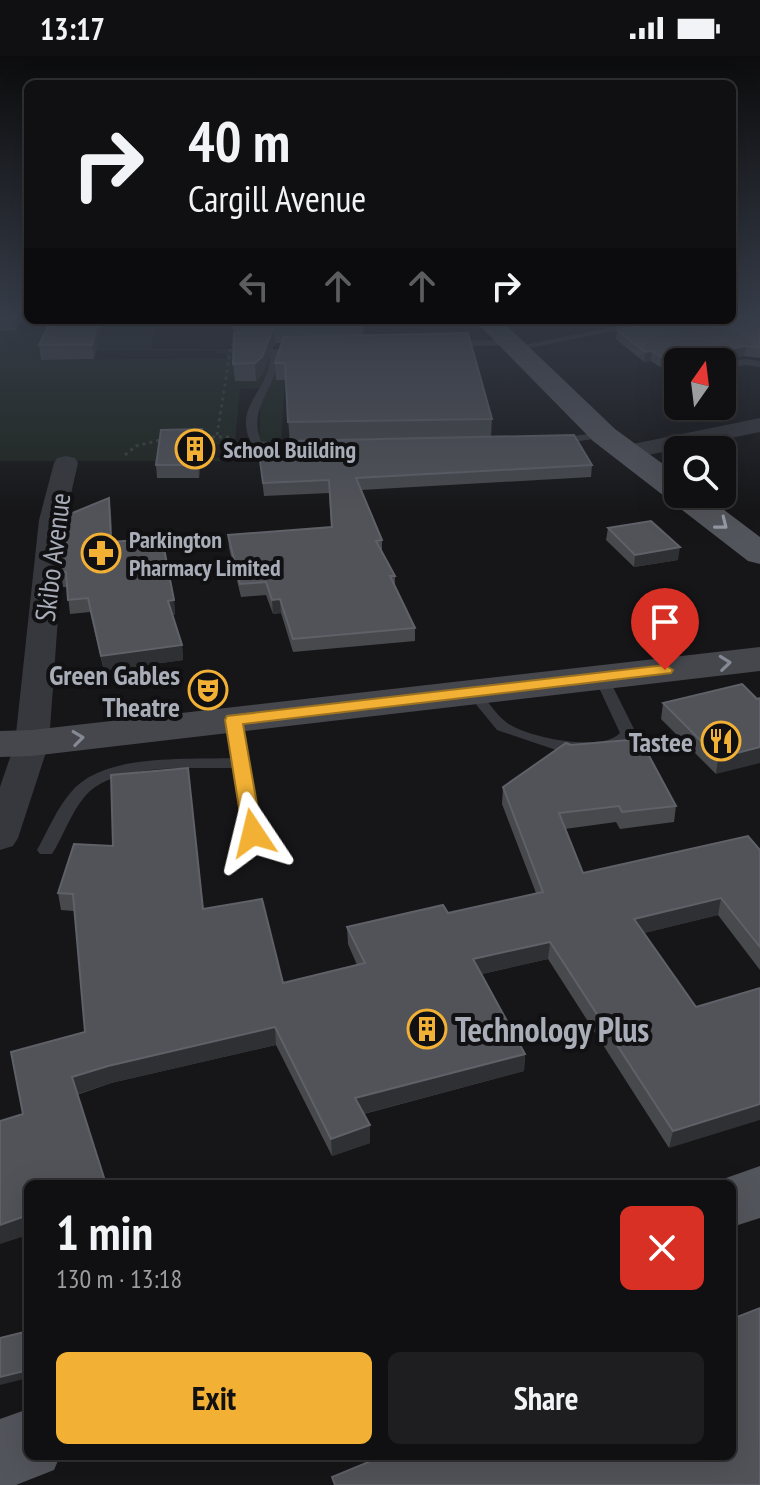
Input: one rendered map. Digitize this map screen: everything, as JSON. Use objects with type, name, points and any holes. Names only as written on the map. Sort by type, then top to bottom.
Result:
[{"type":"main road","points":[[547,380],[604,435],[664,479]]},
{"type":"main road","points":[[701,508],[760,554]]},
{"type":"main road","points":[[16,743],[760,659]]},
{"type":"main road","points":[[736,1200],[760,1192]]},
{"type":"main road","points":[[0,1455],[24,1446]]},
{"type":"street","points":[[628,452],[760,425]]},
{"type":"street","name":"Skibo Avenue","points":[[0,838],[52,520],[66,463]]},
{"type":"lane","points":[[265,380],[254,409],[253,439],[257,444],[295,447]]},
{"type":"lane","points":[[544,442],[575,441],[604,435]]},
{"type":"lane","points":[[472,691],[502,727],[562,747],[599,747],[621,741],[628,733],[601,677]]},
{"type":"lane","points":[[234,720],[253,833]]},
{"type":"lane","points":[[46,850],[83,788],[105,774],[138,768],[240,763]]},
{"type":"path","points":[[217,435],[226,380]]},
{"type":"path","points":[[185,437],[217,435],[253,439]]},
{"type":"path","points":[[125,455],[136,446],[169,438]]},
{"type":"shaded area","points":[[0,380],[285,380],[281,444],[234,444],[233,461],[0,461]],"holes":[[[261,388],[259,441],[235,442],[240,389]],[[206,442],[207,445],[228,444],[228,457],[207,458],[207,453],[161,454],[163,443]]]},
{"type":"building","points":[[286,380],[481,380],[492,419],[288,422]]},
{"type":"building","points":[[202,429],[198,465],[156,465],[161,430]]},
{"type":"building","points":[[574,435],[592,465],[356,478],[382,540],[376,541],[395,576],[390,576],[415,628],[293,639],[280,599],[272,600],[266,582],[240,584],[228,535],[332,527],[329,480],[263,483],[258,446],[290,444],[289,441]]},
{"type":"building","points":[[109,498],[111,542],[162,538],[174,600],[168,601],[182,645],[101,656],[88,598],[68,600],[66,572],[61,572],[65,516]]},
{"type":"building","points":[[651,521],[680,547],[635,555],[608,528]]},
{"type":"building","name":"Tastee","points":[[742,684],[757,699],[760,698],[760,747],[718,758],[663,703]]},
{"type":"building","points":[[640,739],[676,806],[622,812],[619,806],[559,813],[583,873],[748,836],[760,850],[760,947],[721,898],[634,919],[696,1007],[760,988],[760,1104],[673,1131],[550,942],[473,959],[525,1054],[355,1098],[370,1125],[331,1139],[275,1027],[72,1077],[105,1180],[24,1180],[24,1216],[0,1225],[0,1121],[23,1114],[11,1052],[85,1032],[73,894],[58,893],[74,844],[113,846],[111,775],[188,768],[203,909],[262,899],[283,983],[365,963],[347,927],[443,905],[448,913],[543,892],[503,787],[566,743]]},
{"type":"building","points":[[760,1308],[760,1485],[335,1485],[332,1477],[373,1460],[736,1460],[736,1317]]},
{"type":"building","points":[[24,1332],[24,1371],[0,1377],[0,1338]]},
{"type":"place","name":"School Building","points":[[195,449]]},
{"type":"place","name":"Parkington Pharmacy Limited","points":[[101,553]]},
{"type":"place","name":"Green Gables Theatre","points":[[208,690]]},
{"type":"place","name":"Tastee","points":[[721,741]]},
{"type":"place","name":"Technology Plus","points":[[427,1029]]},
{"type":"route","points":[[253,833],[234,720],[665,670]]}]
